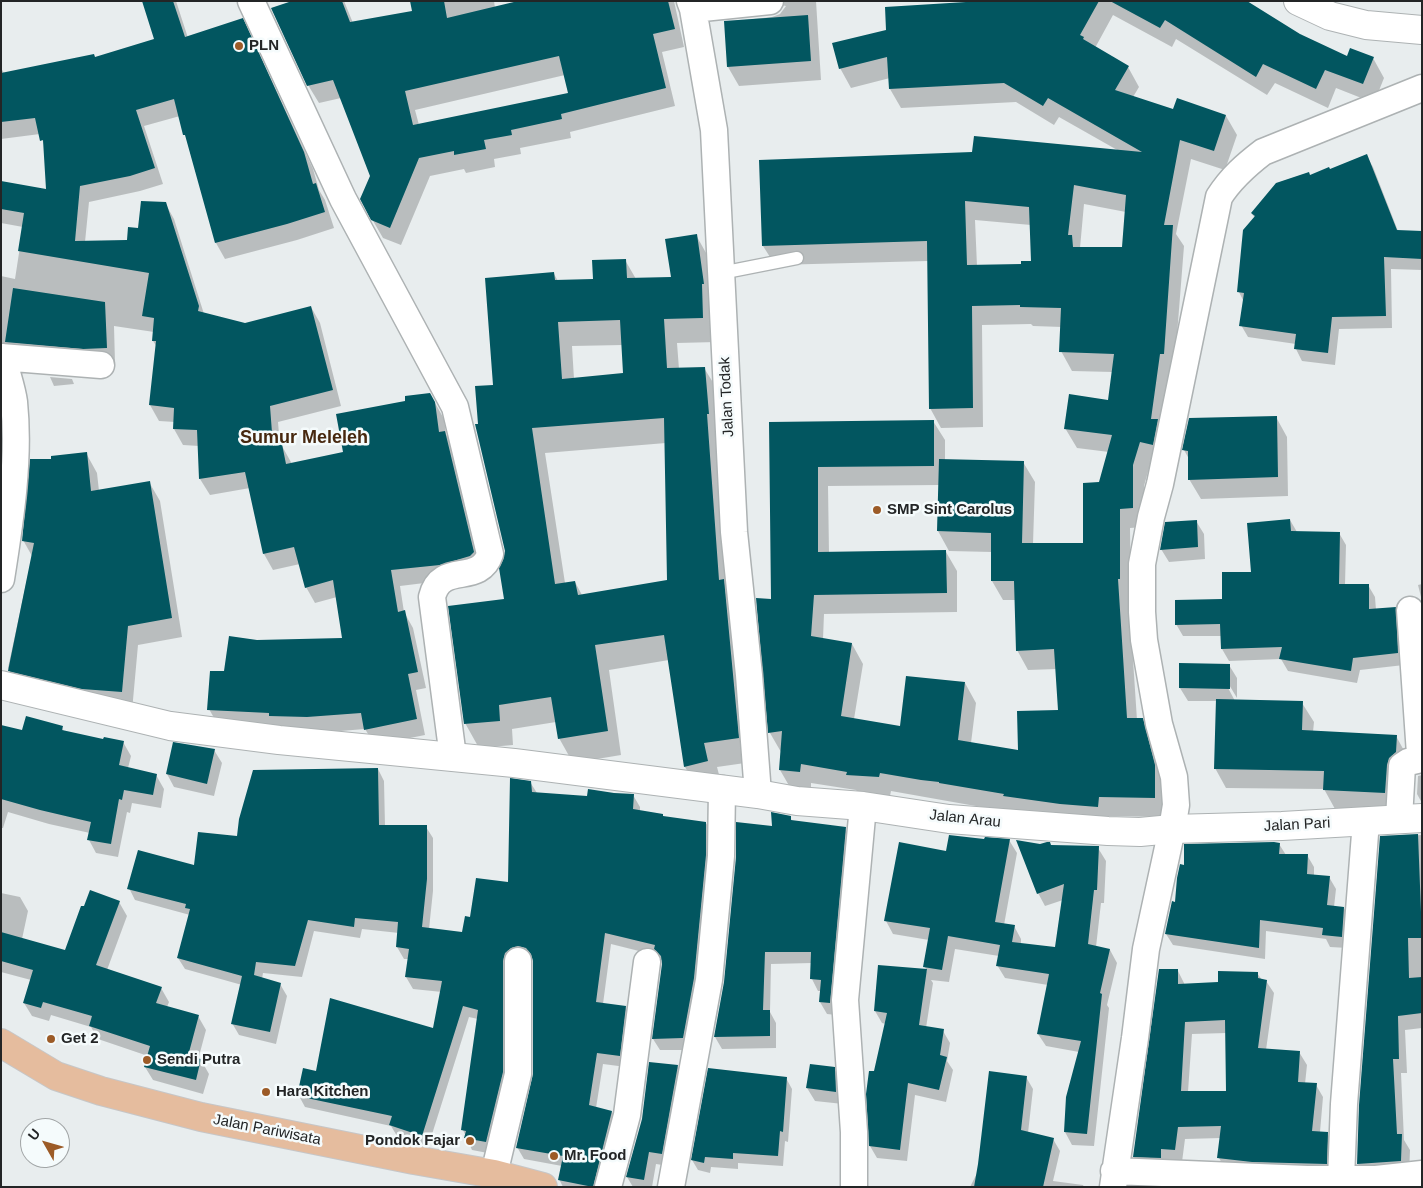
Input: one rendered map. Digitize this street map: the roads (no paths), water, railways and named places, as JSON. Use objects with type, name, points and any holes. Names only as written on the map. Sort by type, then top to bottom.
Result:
[{"type":"main road","name":"Jalan Pariwisata","points":[[1,1043],[56,1076],[101,1091],[200,1117],[494,1174],[543,1187]]},
{"type":"street","points":[[228,1],[242,1]]},
{"type":"street","points":[[251,1],[343,199],[454,407],[490,554],[487,563],[481,569],[443,578],[435,587],[432,597],[453,756]]},
{"type":"street","points":[[692,5],[770,1]]},
{"type":"street","points":[[1298,1],[1330,16],[1357,23],[1422,30]]},
{"type":"street","name":"Jalan Todak","points":[[692,5],[714,130],[734,532],[750,675],[758,794]]},
{"type":"street","points":[[1422,88],[1263,152],[1226,185],[1219,197],[1142,564],[1144,640],[1159,724],[1174,777],[1176,805],[1146,949],[1123,1126],[1113,1179],[1376,1179],[1422,1174]]},
{"type":"street","points":[[1,579],[11,516],[15,442],[14,401],[2,357],[101,365]]},
{"type":"street","points":[[1410,610],[1420,754],[1417,760],[1402,766],[1410,818]]},
{"type":"street","name":"Jalan Arau","points":[[1,685],[170,726],[279,740],[514,763],[722,789],[797,801],[863,806],[949,819],[1108,831],[1140,832],[1172,828]]},
{"type":"street","points":[[671,1187],[709,980],[721,856],[722,789]]},
{"type":"street","points":[[854,1187],[854,1132],[846,1000],[863,806]]},
{"type":"street","name":"Jalan Pari","points":[[1172,828],[1282,826],[1410,818]]},
{"type":"street","points":[[1341,1179],[1344,1104],[1366,821]]},
{"type":"street","points":[[494,1174],[518,1074],[518,961]]},
{"type":"street","points":[[608,1187],[627,1115],[647,962]]},
{"type":"lane","points":[[721,273],[797,258]]},
{"type":"place","name":"PLN","points":[[239,46]]},
{"type":"place","name":"SMP Sint Carolus","points":[[877,510]]},
{"type":"place","name":"Get 2","points":[[51,1039]]},
{"type":"place","name":"Sendi Putra","points":[[147,1060]]},
{"type":"place","name":"Hara Kitchen","points":[[266,1092]]},
{"type":"place","name":"Pondok Fajar","points":[[470,1141]]},
{"type":"place","name":"Mr. Food","points":[[554,1156]]},
{"type":"district","name":"Sumur Meleleh","points":[[304,438]]}]
